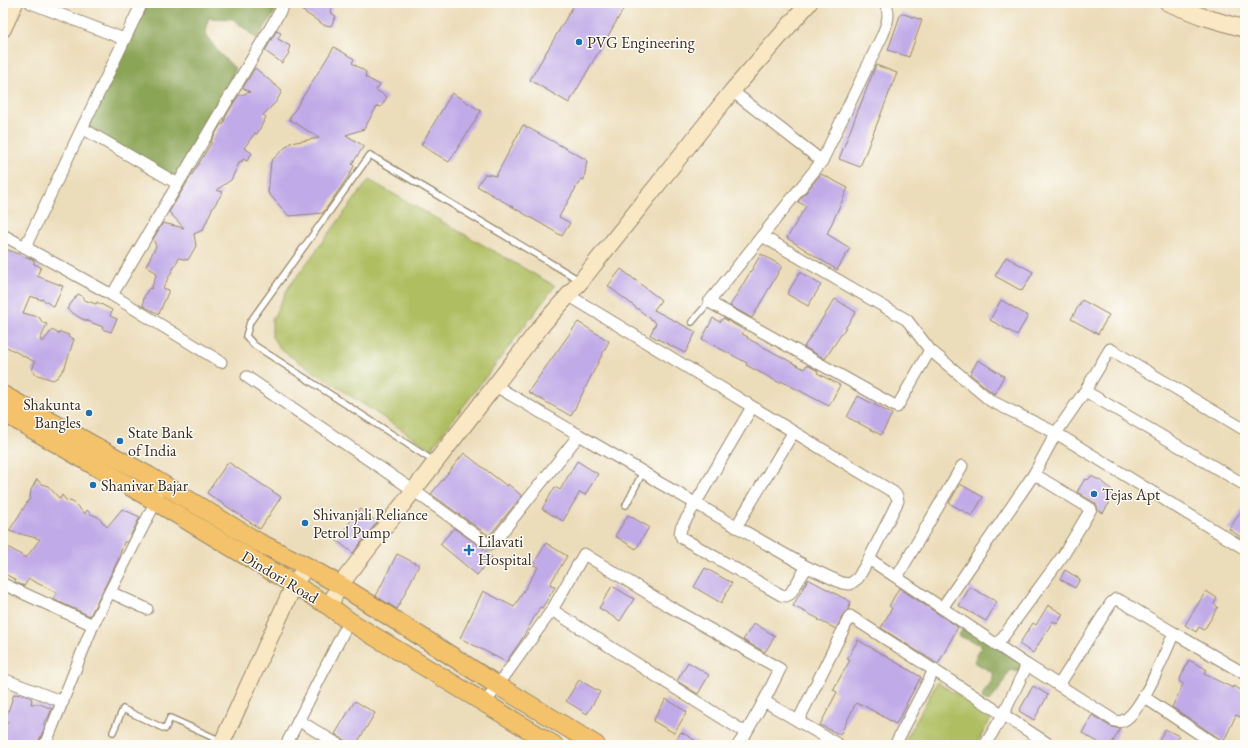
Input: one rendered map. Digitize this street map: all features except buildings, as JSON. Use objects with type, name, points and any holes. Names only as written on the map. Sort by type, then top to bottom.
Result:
[{"type":"main road","name":"Dindori Road","points":[[3,395],[149,476],[160,493],[294,585],[349,621],[554,745]]},
{"type":"main road","name":"Dindori Road","points":[[3,412],[306,566],[340,585],[497,685],[596,745]]},
{"type":"street","points":[[3,29],[15,3]]},
{"type":"street","points":[[31,3],[124,39]]},
{"type":"street","points":[[25,247],[142,3]]},
{"type":"street","points":[[112,295],[285,3]]},
{"type":"street","points":[[328,606],[340,585],[494,385],[581,281],[732,91],[809,3]]},
{"type":"street","points":[[885,3],[888,9],[889,17],[883,34],[822,161],[709,302],[897,407],[930,350]]},
{"type":"street","points":[[1168,3],[1202,16],[1245,29]]},
{"type":"street","points":[[732,91],[822,161]]},
{"type":"street","points":[[82,128],[178,184]]},
{"type":"street","points":[[3,235],[112,295],[221,362]]},
{"type":"street","points":[[762,236],[907,320],[930,350],[991,401],[1056,433],[1245,549]]},
{"type":"street","points":[[494,385],[658,482],[807,567],[842,583],[850,584],[858,578],[869,560],[898,501],[897,496],[893,492],[793,433],[668,354],[568,295]]},
{"type":"street","points":[[942,608],[1034,474],[1056,433],[1085,391],[1110,349],[1245,430]]},
{"type":"street","points":[[247,376],[490,544],[495,541],[579,435]]},
{"type":"street","points":[[1085,391],[1245,485]]},
{"type":"street","points":[[752,407],[695,503],[681,528],[680,534],[682,538],[781,595],[786,596],[790,594],[807,567]]},
{"type":"street","points":[[736,527],[793,433]]},
{"type":"street","points":[[897,577],[962,466]]},
{"type":"street","points":[[997,645],[1064,554],[1091,509],[1034,474]]},
{"type":"street","points":[[45,745],[93,625],[160,493]]},
{"type":"street","points":[[485,703],[552,610],[584,554],[667,605],[780,669],[764,701],[738,745]]},
{"type":"street","points":[[869,560],[897,577],[1027,665],[1115,721],[1122,721],[1130,715],[1144,697],[1174,633]]},
{"type":"street","points":[[222,743],[294,585],[306,566]]},
{"type":"street","points":[[3,584],[93,625]]},
{"type":"street","points":[[110,592],[147,609]]},
{"type":"street","points":[[1059,685],[1111,603],[1116,599],[1245,674]]},
{"type":"street","points":[[552,610],[746,733]]},
{"type":"street","points":[[798,721],[850,616],[1050,745]]},
{"type":"street","points":[[286,745],[349,621]]},
{"type":"street","points":[[985,745],[1003,715],[1027,665]]},
{"type":"street","points":[[895,745],[934,670]]},
{"type":"street","points":[[3,679],[63,702]]},
{"type":"street","points":[[1144,697],[1216,745]]},
{"type":"street","points":[[764,701],[839,745]]},
{"type":"street","points":[[298,720],[339,745]]},
{"type":"lane","points":[[435,462],[254,345],[246,336],[250,322],[370,155],[581,281]]},
{"type":"lane","points":[[692,322],[709,302]]},
{"type":"lane","points":[[626,505],[643,472]]},
{"type":"lane","points":[[113,732],[123,709],[164,729],[170,718],[222,743]]},
{"type":"green space","points":[[146,3],[281,3],[257,39],[233,19],[208,18],[206,35],[218,52],[236,69],[176,179],[87,128]]},
{"type":"green space","points":[[369,180],[555,286],[431,449],[281,350],[272,337],[272,320],[288,288]]},
{"type":"green space","points":[[966,626],[1024,665],[1020,672],[1011,670],[1007,674],[999,690],[989,702],[982,698],[984,691],[991,683],[993,673],[974,662],[981,648],[979,644],[959,636]]},
{"type":"green space","points":[[937,682],[992,717],[976,745],[903,745]]},
{"type":"place","name":"PVG Engineering","points":[[579,42]]},
{"type":"place","name":"Shakunta Bangles","points":[[89,413]]},
{"type":"place","name":"State Bank of India","points":[[120,441]]},
{"type":"place","name":"Shanivar Bajar","points":[[93,485]]},
{"type":"place","name":"Tejas Apt","points":[[1094,494]]},
{"type":"place","name":"Shivanjali Reliance Petrol Pump","points":[[305,523]]},
{"type":"place","name":"Lilavati Hospital","points":[[469,550]]}]
